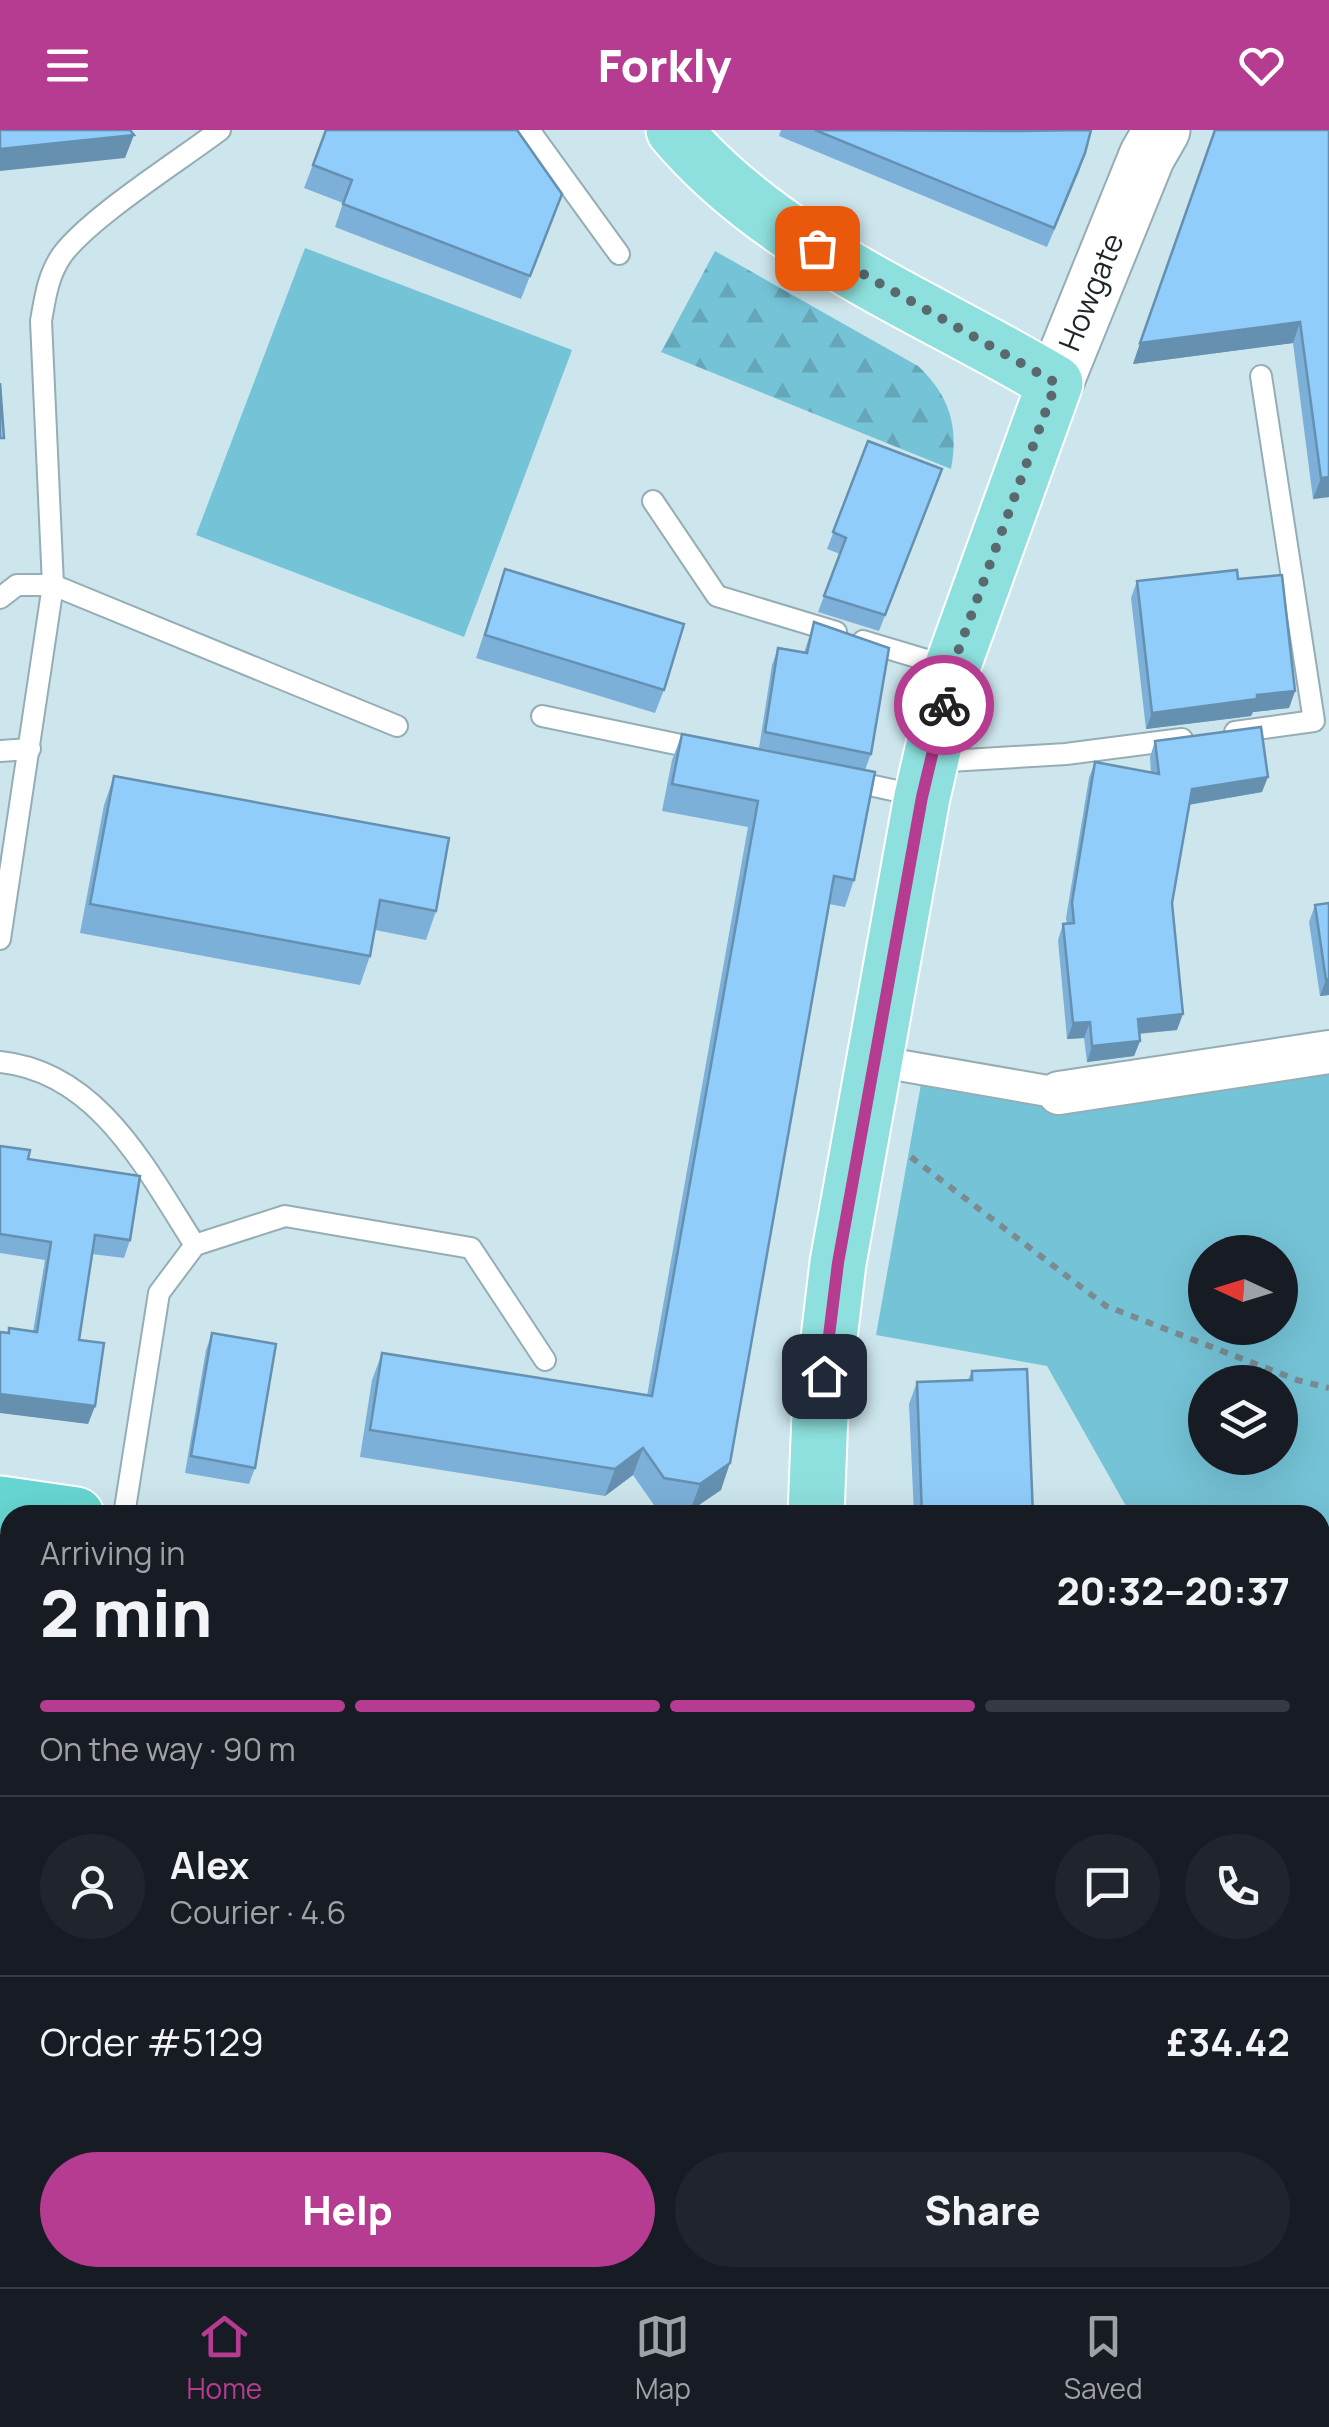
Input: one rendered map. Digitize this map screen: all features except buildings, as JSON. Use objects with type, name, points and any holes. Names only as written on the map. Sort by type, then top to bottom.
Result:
[{"type":"main road","points":[[674,130],[708,171],[784,230],[1056,383]]},
{"type":"main road","name":"Howgate","points":[[816,1505],[820,1414],[838,1263],[926,779],[952,668],[1056,383],[1162,130]]},
{"type":"street","points":[[875,1060],[1059,1093],[1329,1052]]},
{"type":"lane","points":[[0,939],[52,586],[41,321],[52,273],[77,239],[220,130]]},
{"type":"lane","points":[[529,130],[619,254]]},
{"type":"lane","points":[[827,776],[926,779],[1066,754],[1314,721],[1261,376]]},
{"type":"lane","points":[[654,501],[717,596],[952,668]]},
{"type":"lane","points":[[0,598],[17,586],[52,586],[397,726]]},
{"type":"lane","points":[[542,716],[713,752]]},
{"type":"lane","points":[[0,751],[30,749]]},
{"type":"lane","points":[[0,1062],[58,1079],[121,1131],[196,1245]]},
{"type":"lane","points":[[126,1505],[159,1293],[196,1245],[285,1216],[471,1248],[545,1360]]},
{"type":"path","points":[[867,1115],[928,1172],[1106,1306],[1297,1380],[1329,1388]]},
{"type":"green space","points":[[305,248],[572,350],[464,637],[196,535]]},
{"type":"green space","points":[[715,251],[918,366],[937,388],[949,412],[954,439],[951,469],[661,352]]},
{"type":"green space","points":[[1329,1073],[1329,1505],[1125,1505],[1047,1366],[876,1335],[921,1084]]},
{"type":"way so far","points":[[817,248],[1056,383],[952,668],[944,705]]},
{"type":"route","points":[[824,1376],[838,1263],[922,797],[944,705]]}]
